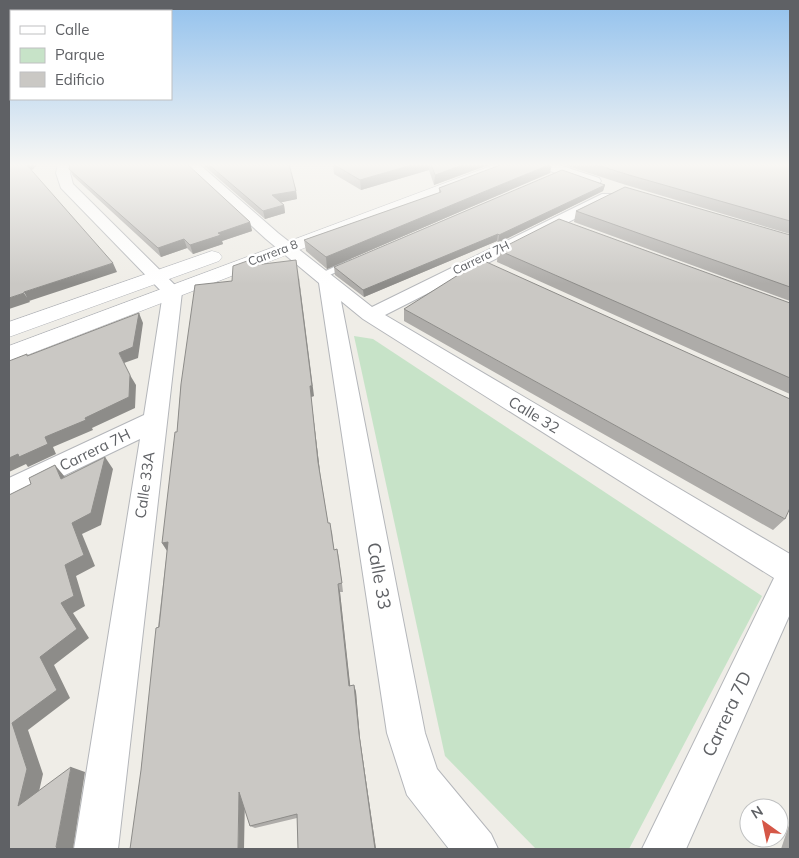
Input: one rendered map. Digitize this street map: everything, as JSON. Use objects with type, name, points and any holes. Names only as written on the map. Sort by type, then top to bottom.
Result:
[{"type":"street","points":[[85,204],[165,284]]},
{"type":"street","points":[[241,204],[283,238]]},
{"type":"street","name":"Carrera 8","points":[[9,354],[165,284],[283,238],[387,204]]},
{"type":"street","name":"Carrera 7H","points":[[370,315],[591,204]]},
{"type":"street","points":[[555,222],[573,229]]},
{"type":"street","name":"Calle 32","points":[[283,238],[324,280],[370,315],[790,571]]},
{"type":"street","points":[[476,261],[503,273]]},
{"type":"street","name":"Calle 33","points":[[324,280],[406,733],[421,781],[476,849]]},
{"type":"street","name":"Carrera 8","points":[[9,330],[165,284]]},
{"type":"street","name":"Calle 33A","points":[[96,849],[154,421],[165,284]]},
{"type":"street","name":"Carrera 7H","points":[[9,491],[154,421]]},
{"type":"street","name":"Carrera 7D","points":[[664,849],[790,579]]},
{"type":"lane","points":[[324,280],[356,260]]},
{"type":"green space","points":[[354,336],[373,339],[762,596],[629,849],[536,849],[445,756]]},
{"type":"building","points":[[9,204],[61,204],[113,263],[24,292],[9,298]]},
{"type":"building","points":[[108,204],[230,204],[250,222],[218,233],[221,235],[190,245],[184,239],[158,248]]},
{"type":"building","points":[[255,204],[284,205],[263,211]]},
{"type":"building","points":[[407,204],[454,204],[326,257],[304,240]]},
{"type":"building","points":[[482,204],[565,204],[499,235],[363,290],[334,267]]},
{"type":"building","points":[[590,204],[684,204],[790,235],[790,287],[576,211]]},
{"type":"building","points":[[731,204],[790,204],[790,221]]},
{"type":"building","points":[[559,219],[790,303],[790,378],[498,250]]},
{"type":"building","points":[[250,260],[255,265],[296,260],[312,386],[310,386],[318,462],[328,523],[330,523],[334,550],[337,549],[342,583],[338,584],[349,686],[354,685],[375,849],[298,849],[297,814],[250,826],[239,792],[238,849],[130,849],[141,770],[156,628],[159,627],[168,542],[162,543],[195,285],[232,281],[233,266]]},
{"type":"building","points":[[482,260],[790,399],[790,508],[785,519],[404,309]]},
{"type":"building","points":[[139,313],[133,347],[119,353],[130,375],[129,397],[85,418],[86,420],[45,437],[48,444],[19,457],[18,454],[9,458],[9,361],[27,354],[27,356]]},
{"type":"building","points":[[105,457],[91,513],[72,523],[84,555],[65,565],[74,596],[61,603],[77,629],[40,657],[57,690],[12,723],[27,769],[18,806],[71,767],[56,847],[58,849],[9,849],[9,495],[31,484],[29,478],[55,465],[61,479]]}]
